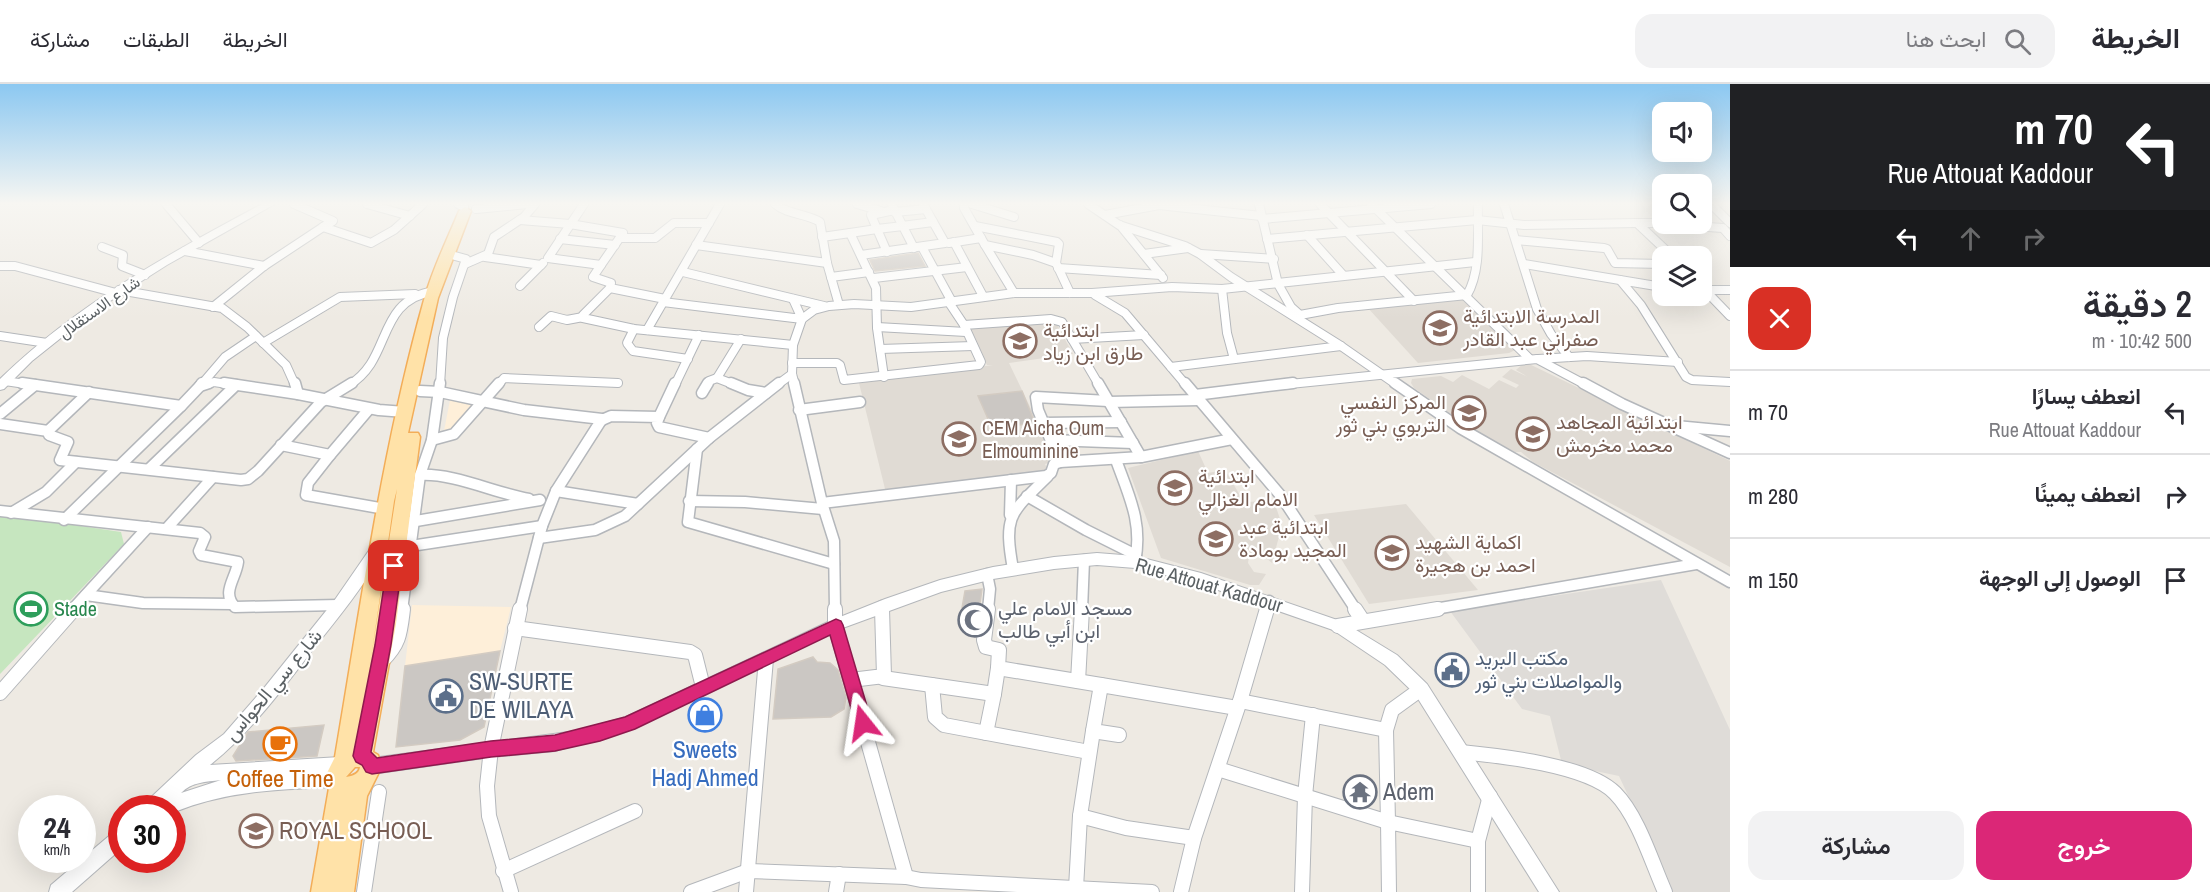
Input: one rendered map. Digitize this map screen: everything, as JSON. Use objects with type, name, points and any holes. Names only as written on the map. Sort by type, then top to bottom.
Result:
[{"type":"main road","points":[[342,892],[356,796],[354,774],[346,746],[374,588],[378,548],[405,412],[434,291],[455,242]]},
{"type":"main road","points":[[323,892],[380,664],[407,522],[407,463],[420,391],[438,308],[460,260],[463,242]]},
{"type":"street","points":[[213,307],[264,266],[301,242]]},
{"type":"street","points":[[485,256],[492,242]]},
{"type":"street","points":[[520,286],[545,262],[558,242]]},
{"type":"street","points":[[612,242],[618,242]]},
{"type":"street","points":[[583,317],[610,288],[610,282],[593,278],[618,242]]},
{"type":"street","points":[[647,330],[683,272],[698,242]]},
{"type":"street","points":[[823,242],[839,305]]},
{"type":"street","points":[[854,242],[872,275],[878,305],[877,327],[884,377]]},
{"type":"street","points":[[882,242],[887,252]]},
{"type":"street","points":[[539,538],[595,530],[625,516],[709,438],[766,393],[792,369],[837,363],[840,365],[844,380],[979,365],[981,362],[936,272],[914,242]]},
{"type":"street","points":[[983,242],[1014,293]]},
{"type":"street","points":[[861,255],[949,243],[983,242],[1033,255],[1057,266],[1161,275]]},
{"type":"street","points":[[1056,242],[1059,244],[1057,266],[1070,293]]},
{"type":"street","points":[[1133,242],[1172,287]]},
{"type":"street","points":[[1170,242],[1200,254],[1247,287],[1298,317],[1460,428],[1730,582]]},
{"type":"street","points":[[1268,242],[1274,259],[1278,284],[1298,317]]},
{"type":"street","points":[[1313,242],[1343,275]]},
{"type":"street","points":[[1359,242],[1414,301]]},
{"type":"street","points":[[1410,242],[1534,359],[1622,404],[1730,453]]},
{"type":"street","points":[[1298,317],[1322,310],[1465,296],[1472,287],[1478,242]]},
{"type":"street","points":[[1517,242],[1537,309],[1551,334],[1569,357]]},
{"type":"street","points":[[1535,242],[1604,248],[1607,249],[1615,263],[1652,264]]},
{"type":"street","name":"شارع الاستقلال","points":[[2,383],[47,343],[118,291],[199,243]]},
{"type":"street","points":[[949,243],[967,267],[983,296]]},
{"type":"street","points":[[696,245],[827,263]]},
{"type":"street","points":[[102,247],[123,255],[122,266],[145,275]]},
{"type":"street","points":[[1144,254],[1189,248]]},
{"type":"street","points":[[185,251],[264,266]]},
{"type":"street","points":[[1200,254],[1274,259]]},
{"type":"street","points":[[380,664],[394,649],[399,637],[411,546],[407,522],[432,440],[440,392],[445,330],[460,260],[485,256],[601,265]]},
{"type":"street","points":[[683,272],[824,306],[911,307],[1014,293],[1092,293],[1172,287],[1222,289],[1475,262]]},
{"type":"street","points":[[1524,264],[1652,285]]},
{"type":"street","points":[[0,266],[8,265],[118,291],[226,310],[260,339],[291,371],[298,394]]},
{"type":"street","points":[[831,277],[936,272],[967,267]]},
{"type":"street","points":[[1620,280],[1641,305],[1690,379],[1730,382]]},
{"type":"street","points":[[610,288],[664,301],[802,319]]},
{"type":"street","points":[[1222,289],[1227,333],[1234,359]]},
{"type":"street","points":[[1712,289],[1730,290]]},
{"type":"street","points":[[1125,313],[1123,300],[1129,290]]},
{"type":"street","points":[[64,520],[181,406],[211,371],[233,350],[260,339],[340,297],[434,291]]},
{"type":"street","points":[[1092,293],[1125,313],[1291,508],[1364,621]]},
{"type":"street","points":[[48,431],[49,435],[68,442],[60,460],[248,479],[324,399],[347,387],[364,374],[395,314],[415,294]]},
{"type":"street","points":[[794,299],[802,319]]},
{"type":"street","points":[[1712,299],[1729,315]]},
{"type":"street","points":[[824,306],[802,319],[793,345],[792,369],[822,506],[834,541],[836,625],[851,680],[917,883]]},
{"type":"street","points":[[539,327],[551,316],[567,320],[583,317],[647,330],[793,345]]},
{"type":"street","points":[[877,327],[965,328],[1056,319],[1062,322],[1141,457]]},
{"type":"street","points":[[634,328],[627,343],[633,351],[688,359]]},
{"type":"street","points":[[1072,339],[1144,335]]},
{"type":"street","points":[[0,336],[47,343]]},
{"type":"street","points":[[699,336],[657,423],[659,427],[709,438]]},
{"type":"street","points":[[702,393],[709,381],[717,378],[741,339]]},
{"type":"street","points":[[880,349],[973,346]]},
{"type":"street","points":[[1171,367],[1341,346]]},
{"type":"street","points":[[1060,462],[1042,423],[1035,400],[1037,397],[1108,401],[1197,397],[1381,373],[1569,357],[1678,362]]},
{"type":"street","points":[[432,440],[454,434],[505,378],[618,383]]},
{"type":"street","points":[[717,378],[748,390],[766,393]]},
{"type":"street","points":[[200,386],[214,382],[298,394],[369,409],[405,412]]},
{"type":"street","points":[[2,383],[90,392],[181,406]]},
{"type":"street","points":[[0,414],[35,385]]},
{"type":"street","points":[[149,470],[236,386]]},
{"type":"street","points":[[420,391],[440,392],[524,410],[599,417],[602,420]]},
{"type":"street","points":[[48,431],[90,392]]},
{"type":"street","points":[[800,410],[860,402]]},
{"type":"street","points":[[369,409],[308,483],[305,491],[306,495],[385,509]]},
{"type":"street","points":[[511,892],[503,871],[489,816],[487,786],[491,749],[515,628],[549,497],[602,420],[611,416],[659,417]]},
{"type":"street","points":[[1042,423],[1121,422]]},
{"type":"street","points":[[0,424],[48,431]]},
{"type":"street","points":[[1667,425],[1730,431]]},
{"type":"street","points":[[1010,515],[1048,476],[1052,466],[1060,462],[1141,457],[1232,439]]},
{"type":"street","points":[[1051,440],[1133,444]]},
{"type":"street","points":[[281,445],[330,455]]},
{"type":"street","points":[[697,449],[687,520],[834,564]]},
{"type":"street","points":[[407,463],[426,459]]},
{"type":"street","points":[[1027,496],[1135,558],[1139,536],[1136,515],[1116,460]]},
{"type":"street","points":[[6,512],[31,504],[49,490],[76,462]]},
{"type":"street","points":[[420,476],[435,474],[504,495],[638,504]]},
{"type":"street","points":[[689,501],[822,506],[1048,476]]},
{"type":"street","points":[[167,528],[213,477]]},
{"type":"street","points":[[1011,480],[1008,539],[1013,569]]},
{"type":"street","points":[[407,522],[549,497]]},
{"type":"street","points":[[6,512],[64,520],[167,528],[203,535],[205,541],[199,550],[201,555],[238,562],[236,574],[227,590],[232,604]]},
{"type":"street","points":[[411,546],[542,526]]},
{"type":"street","points":[[0,693],[148,527]]},
{"type":"street","name":"شارع سي الحواس","points":[[166,795],[236,732],[270,693],[339,605],[378,548]]},
{"type":"street","name":"Rue Attouat Kaddour","points":[[354,774],[491,749],[555,743],[600,733],[629,723],[836,625],[940,586],[1013,569],[1084,560],[1135,558],[1338,626],[1379,650],[1421,689],[1550,892]]},
{"type":"street","points":[[1078,681],[1084,560]]},
{"type":"street","points":[[1338,626],[1696,564]]},
{"type":"street","points":[[986,733],[994,694],[999,650],[986,647],[984,640],[990,589],[987,574]]},
{"type":"street","points":[[86,595],[144,603],[232,604],[246,608],[339,605]]},
{"type":"street","points":[[1181,892],[1194,838],[1239,705],[1269,601]]},
{"type":"street","points":[[882,606],[884,654],[882,678]]},
{"type":"street","points":[[515,628],[690,652],[695,655],[703,687]]},
{"type":"street","points":[[746,892],[766,659]]},
{"type":"street","points":[[998,668],[1101,686],[1312,715],[1386,730]]},
{"type":"street","points":[[851,680],[882,678],[994,694]]},
{"type":"street","points":[[932,685],[934,711],[939,723],[1089,752]]},
{"type":"street","points":[[1076,888],[1080,816],[1101,686]]},
{"type":"street","points":[[1389,892],[1386,721],[1391,710],[1421,689]]},
{"type":"street","points":[[1302,892],[1305,796],[1312,715]]},
{"type":"street","points":[[1093,731],[1119,735]]},
{"type":"street","points":[[1461,752],[1524,762],[1575,774],[1607,785],[1621,799],[1665,892]]},
{"type":"street","points":[[183,780],[200,774],[319,765],[354,774]]},
{"type":"street","points":[[1218,769],[1388,822],[1478,841]]},
{"type":"street","points":[[186,799],[235,785],[354,774]]},
{"type":"street","points":[[354,774],[364,892]]},
{"type":"street","points":[[1478,892],[1478,841],[1490,796]]},
{"type":"street","points":[[503,871],[635,811]]},
{"type":"street","points":[[1080,816],[1126,828],[1194,838]]},
{"type":"street","points":[[58,892],[108,848]]},
{"type":"street","points":[[691,892],[748,871],[839,874],[917,883],[1152,892]]},
{"type":"street","points":[[836,892],[839,874]]},
{"type":"shaded area","name":"المدرسة الابتدائية صفراني عبد القادر","points":[[1463,298],[1515,350],[1509,353],[1418,363],[1368,308]]},
{"type":"shaded area","name":"CEM Aicha Oum Elmouminine","points":[[1055,321],[1073,354],[1009,363],[1056,461],[1045,464],[1049,473],[886,493],[859,383],[993,365],[987,365],[968,329]]},
{"type":"shaded area","points":[[1525,362],[1730,461],[1730,567],[1533,462],[1521,452],[1515,452],[1471,428],[1414,388],[1411,383],[1412,379],[1441,376],[1453,382],[1462,375],[1489,389],[1499,380],[1516,388],[1519,385],[1502,377],[1511,369],[1528,377],[1516,370]]},
{"type":"shaded area","points":[[450,400],[475,404],[455,429],[444,431]]},
{"type":"shaded area","name":"ابتدائية عبد المجيد بومادة","points":[[1198,451],[1208,473],[1225,470],[1244,502],[1274,501],[1282,525],[1272,563],[1260,553],[1249,556],[1248,563],[1254,572],[1266,574],[1259,585],[1250,585],[1161,558],[1128,468]]},
{"type":"shaded area","name":"اكماية الشهيد احمد بن هجيرة","points":[[1406,504],[1478,590],[1369,604],[1314,515]]},
{"type":"shaded area","points":[[1661,580],[1730,730],[1730,892],[1673,892],[1619,776],[1562,764],[1550,716],[1522,709],[1450,611]]},
{"type":"shaded area","points":[[412,605],[511,607],[500,651],[405,666]]},
{"type":"green space","name":"Stade","points":[[0,514],[121,532],[124,544],[0,674]]},
{"type":"building","points":[[918,253],[925,266],[875,271],[870,260]]},
{"type":"building","points":[[1022,391],[1035,423],[992,428],[978,396]]},
{"type":"building","name":"مسجد الامام علي ابن أبي طالب","points":[[982,589],[976,633],[965,631],[968,610],[962,608],[965,591]]},
{"type":"building","name":"SW-SURTE DE WILAYA","points":[[500,651],[484,727],[460,740],[396,747],[405,666]]},
{"type":"building","points":[[813,657],[817,662],[830,663],[838,670],[846,697],[844,709],[831,717],[773,719],[778,669]]},
{"type":"building","name":"Coffee Time","points":[[324,725],[317,756],[236,761],[233,756],[248,732]]},
{"type":"place","name":"المدرسة الابتدائية صفراني عبد القادر","points":[[1440,328]]},
{"type":"place","name":"ابتدائية طارق ابن زياد","points":[[1020,341]]},
{"type":"place","name":"المركز النفسي التربوي بني ثور","points":[[1469,413]]},
{"type":"place","name":"ابتدائية المجاهد محمد مخرمش","points":[[1533,434]]},
{"type":"place","name":"CEM Aicha Oum Elmouminine","points":[[959,439]]},
{"type":"place","name":"ابتدائية الامام الغزالي","points":[[1175,488]]},
{"type":"place","name":"ابتدائية عبد المجيد بومادة","points":[[1216,539]]},
{"type":"place","name":"اكماية الشهيد احمد بن هجيرة","points":[[1392,553]]},
{"type":"place","name":"Stade","points":[[31,609]]},
{"type":"place","name":"مسجد الامام علي ابن أبي طالب","points":[[975,620]]},
{"type":"place","name":"مكتب البريد والمواصلات بني ثور","points":[[1452,670]]},
{"type":"place","name":"SW-SURTE DE WILAYA","points":[[446,696]]},
{"type":"place","name":"Sweets Hadj Ahmed","points":[[705,715]]},
{"type":"place","name":"Coffee Time","points":[[280,744]]},
{"type":"place","name":"Adem","points":[[1360,792]]},
{"type":"place","name":"ROYAL SCHOOL","points":[[256,831]]},
{"type":"route","points":[[394,566],[387,624],[362,756],[369,759],[372,766],[491,749],[555,743],[600,733],[629,723],[836,625],[863,723]]}]
